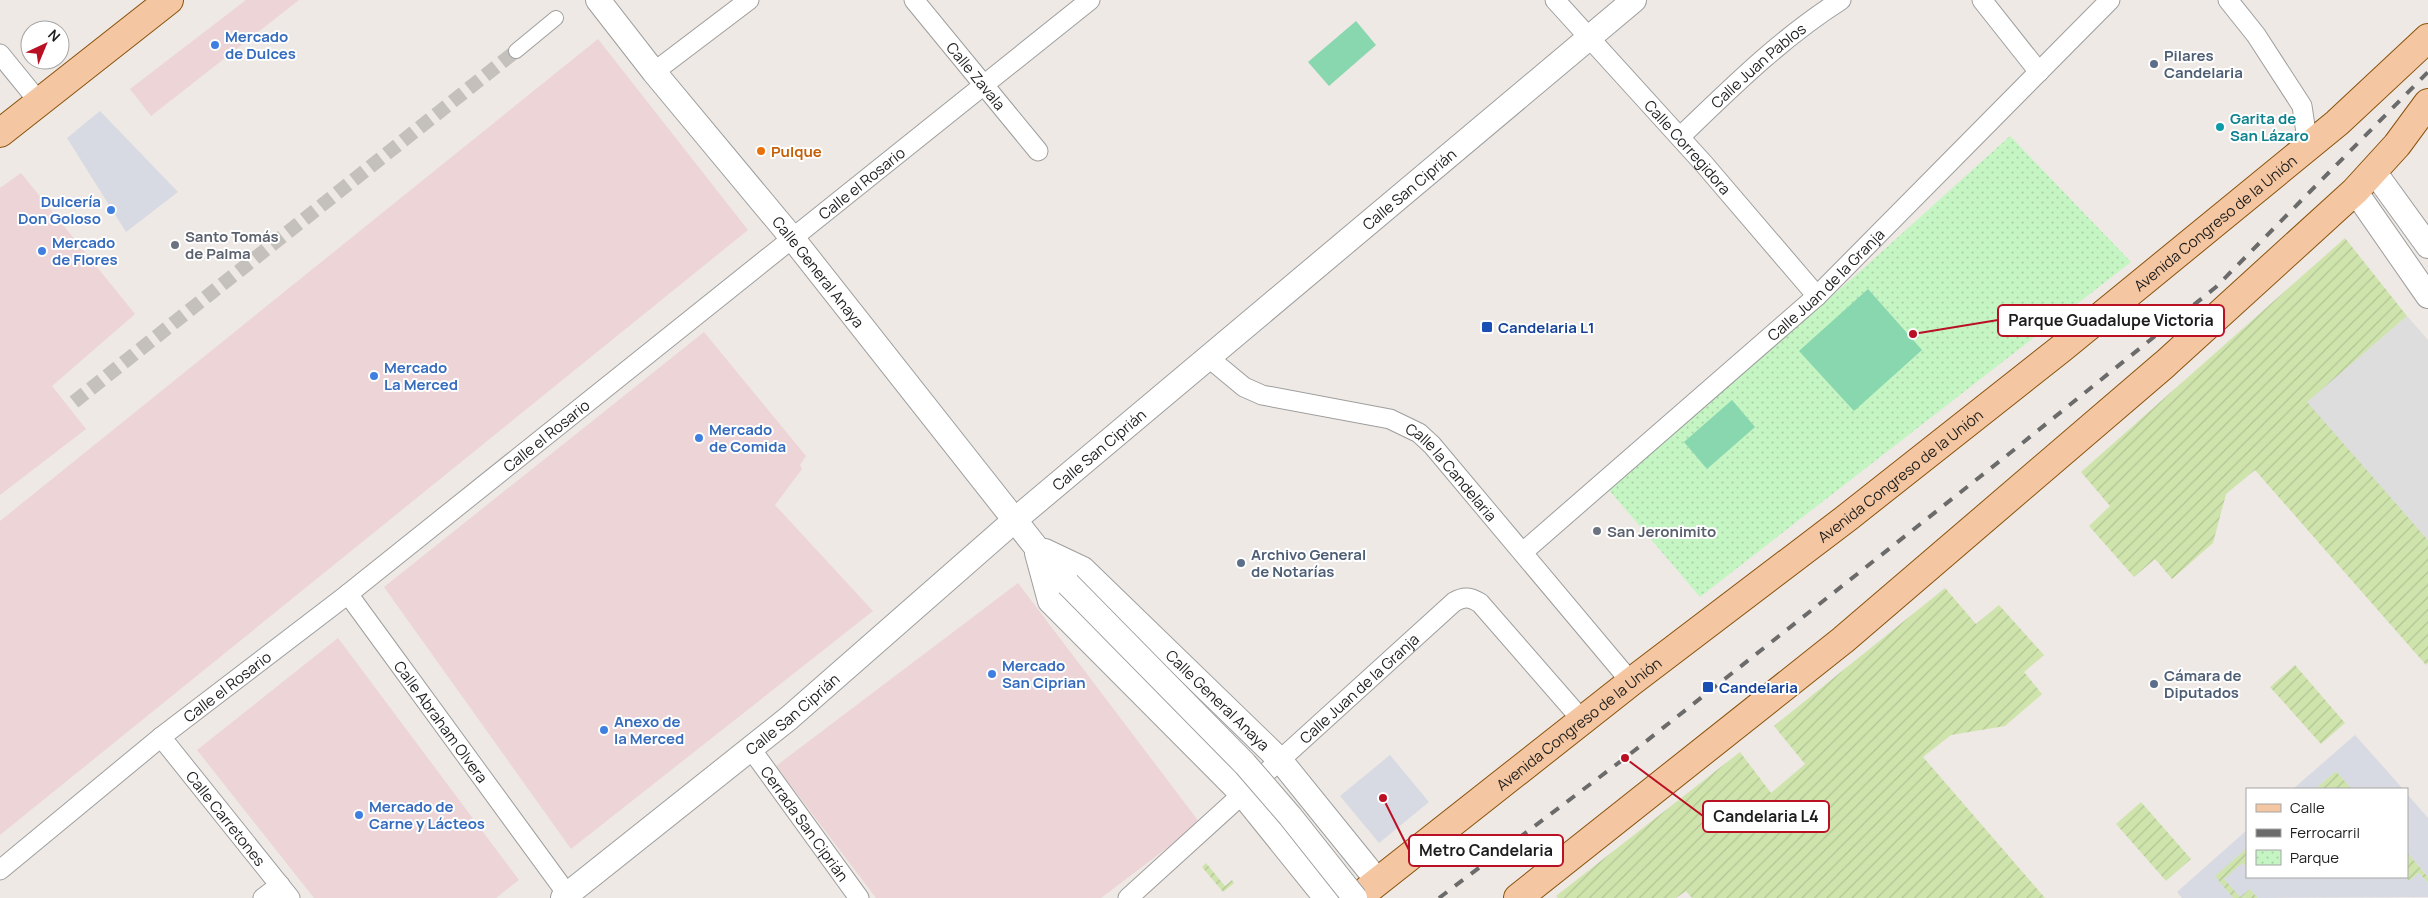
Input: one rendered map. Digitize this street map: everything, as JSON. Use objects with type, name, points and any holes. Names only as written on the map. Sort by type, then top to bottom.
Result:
[{"type":"main road","points":[[0,133],[169,0]]},
{"type":"main road","name":"Avenida Congreso de la Unión","points":[[1356,898],[1582,720],[2062,348],[2336,123],[2428,38]]},
{"type":"main road","points":[[1518,898],[1843,640],[2166,364],[2355,191],[2397,145],[2428,103]]},
{"type":"street","name":"Calle General Anaya","points":[[598,0],[654,72],[793,239],[1068,584],[1245,764],[1356,898]]},
{"type":"street","points":[[654,72],[749,0]]},
{"type":"street","name":"Calle Zavala","points":[[914,0],[1038,152]]},
{"type":"street","name":"Calle el Rosario","points":[[0,870],[161,737],[348,594],[1090,0]]},
{"type":"street","name":"Calle Corregidora","points":[[1555,0],[1680,136],[1817,296]]},
{"type":"street","name":"Calle San Ciprián","points":[[567,897],[751,750],[1016,520],[1634,0]]},
{"type":"street","name":"Calle Juan Pablos","points":[[1680,136],[1766,55],[1804,24],[1841,0]]},
{"type":"street","points":[[1982,0],[2039,72]]},
{"type":"street","name":"Calle Juan de la Granja","points":[[1523,552],[1817,296],[2110,0]]},
{"type":"street","points":[[2228,0],[2256,35],[2302,106],[2308,146]]},
{"type":"street","points":[[516,51],[556,18]]},
{"type":"street","points":[[0,54],[39,102]]},
{"type":"street","points":[[2373,170],[2428,246]]},
{"type":"street","points":[[2355,191],[2428,296]]},
{"type":"street","name":"Calle la Candelaria","points":[[1209,358],[1244,387],[1262,395],[1390,419],[1419,433],[1432,445],[1631,682]]},
{"type":"street","name":"Calle General Anaya","points":[[1036,546],[1083,569],[1280,760],[1378,880]]},
{"type":"street","name":"Calle General Anaya","points":[[1036,546],[1050,601],[1243,795],[1326,898]]},
{"type":"street","name":"Calle Abraham Olvera","points":[[348,594],[567,897]]},
{"type":"street","name":"Calle Juan de la Granja","points":[[1128,898],[1454,602],[1462,597],[1472,598],[1480,603],[1582,720]]},
{"type":"street","name":"Calle Carretones","points":[[161,737],[285,892]]},
{"type":"street","name":"Cerrada San Ciprián","points":[[751,750],[858,898]]},
{"type":"street","points":[[263,898],[285,892]]},
{"type":"shaded area","name":"Mercado de Dulces","points":[[246,0],[299,0],[151,116],[130,89]]},
{"type":"shaded area","name":"Mercado La Merced","points":[[598,39],[748,230],[0,835],[0,521]]},
{"type":"shaded area","points":[[100,111],[178,192],[126,232],[67,138]]},
{"type":"shaded area","name":"Mercado de Flores","points":[[21,173],[135,314],[52,386],[86,429],[0,495],[0,188]]},
{"type":"shaded area","points":[[2407,316],[2428,340],[2428,540],[2307,402]]},
{"type":"shaded area","name":"Anexo de la Merced","points":[[704,332],[806,456],[800,465],[802,469],[775,505],[873,611],[571,849],[384,587]]},
{"type":"shaded area","name":"Mercado San Ciprian","points":[[1018,583],[1200,823],[1101,898],[876,898],[776,766]]},
{"type":"shaded area","name":"Mercado de Carne y Lácteos","points":[[338,638],[519,880],[496,898],[314,898],[197,750]]},
{"type":"shaded area","points":[[2355,735],[2402,788],[2351,788],[2336,771],[2316,788],[2294,788]]},
{"type":"shaded area","points":[[1390,755],[1429,802],[1379,843],[1340,796]]},
{"type":"shaded area","points":[[2408,795],[2428,818],[2428,877],[2408,853]]},
{"type":"shaded area","points":[[2246,831],[2246,849],[2215,876],[2233,898],[2182,898],[2177,892]]},
{"type":"shaded area","points":[[2242,863],[2246,867],[2246,878],[2406,878],[2409,881],[2419,873],[2428,883],[2428,897],[2258,898],[2250,889],[2240,897],[2224,879]]},
{"type":"green space","points":[[1356,21],[1376,45],[1329,86],[1308,62]]},
{"type":"green space","points":[[2010,136],[2131,262],[1700,597],[1609,490],[1856,275]]},
{"type":"green space","points":[[2345,238],[2407,316],[2308,402],[2428,540],[2428,663],[2426,665],[2255,470],[2226,494],[2213,543],[2172,579],[2155,559],[2134,577],[2089,526],[2110,506],[2081,472]]},
{"type":"green space","points":[[1868,289],[1922,350],[1854,411],[1799,351]]},
{"type":"green space","points":[[1732,400],[1755,427],[1707,469],[1684,442]]},
{"type":"green space","points":[[1945,588],[1976,624],[1999,605],[2044,655],[2024,672],[2042,694],[2005,726],[1951,735],[1923,757],[2045,898],[1692,898],[1686,891],[1676,898],[1558,898],[1556,896],[1740,752],[1771,793],[1805,764],[1774,726]]},
{"type":"green space","points":[[2295,665],[2345,723],[2321,744],[2270,687]]},
{"type":"green space","points":[[2336,771],[2351,788],[2316,788]]},
{"type":"green space","points":[[2141,802],[2191,859],[2166,881],[2116,824]]},
{"type":"green space","points":[[2246,849],[2246,867],[2242,863],[2250,889],[2258,898],[2233,898],[2214,876]]},
{"type":"green space","points":[[2408,853],[2428,877],[2428,883],[2419,873],[2409,881],[2406,878],[2408,878]]},
{"type":"green space","points":[[1206,863],[1225,886],[1232,880],[1234,883],[1223,892],[1202,867]]},
{"type":"tunnel","points":[[74,402],[516,51]]},
{"type":"railway","points":[[1439,898],[1625,758],[2216,287],[2428,72]]},
{"type":"place","name":"Mercado de Dulces","points":[[215,45]]},
{"type":"place","name":"Pilares Candelaria","points":[[2154,64]]},
{"type":"place","name":"Garita de San Lázaro","points":[[2220,127]]},
{"type":"place","name":"Pulque","points":[[761,151]]},
{"type":"place","name":"Dulcería Don Goloso","points":[[111,210]]},
{"type":"place","name":"Santo Tomás de Palma","points":[[175,245]]},
{"type":"place","name":"Mercado de Flores","points":[[42,251]]},
{"type":"place","name":"Candelaria L1","points":[[1487,327]]},
{"type":"place","name":"Parque Guadalupe Victoria","points":[[1913,334]]},
{"type":"place","name":"Mercado La Merced","points":[[374,376]]},
{"type":"place","name":"Mercado de Comida","points":[[699,438]]},
{"type":"place","name":"San Jeronimito","points":[[1597,531]]},
{"type":"place","name":"Archivo General de Notarías","points":[[1241,563]]},
{"type":"place","name":"Mercado San Ciprian","points":[[992,674]]},
{"type":"place","name":"Cámara de Diputados","points":[[2154,684]]},
{"type":"place","name":"Candelaria","points":[[1708,687]]},
{"type":"place","name":"Anexo de la Merced","points":[[604,730]]},
{"type":"place","name":"Candelaria L4","points":[[1625,758]]},
{"type":"place","name":"Metro Candelaria","points":[[1383,798]]},
{"type":"place","name":"Mercado de Carne y Lácteos","points":[[359,815]]}]
